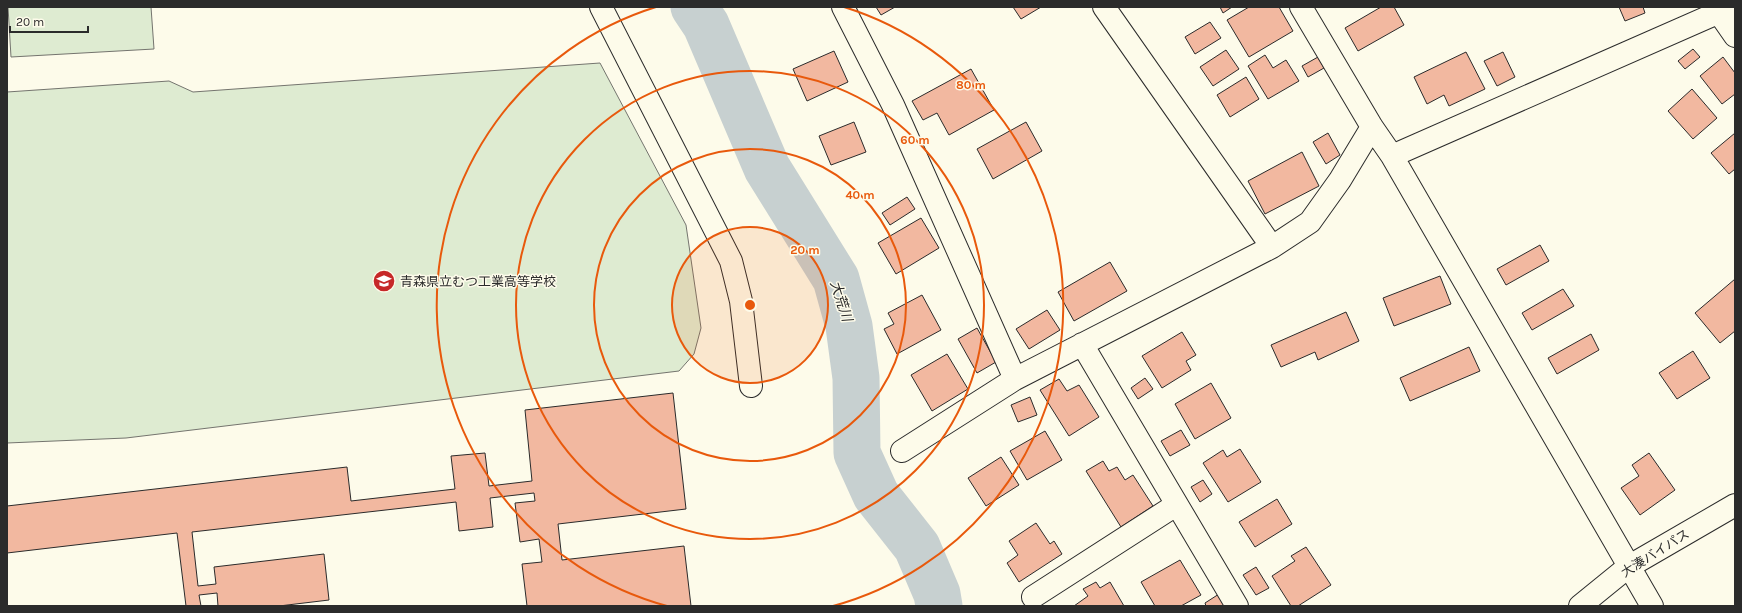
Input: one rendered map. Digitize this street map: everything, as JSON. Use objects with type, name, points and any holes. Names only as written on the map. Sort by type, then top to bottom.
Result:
[{"type":"main road","points":[[600,7],[731,261],[741,301],[751,386]]},
{"type":"main road","points":[[843,7],[893,104],[1016,380]]},
{"type":"main road","points":[[1104,7],[1272,247]]},
{"type":"main road","points":[[1301,7],[1372,127],[1392,156],[1628,567],[1652,606]]},
{"type":"main road","points":[[1392,156],[1725,10],[1735,36]]},
{"type":"main road","points":[[902,451],[1016,380],[1082,344],[1272,247],[1310,222],[1340,180],[1372,127]]},
{"type":"main road","points":[[1082,344],[1237,606]]},
{"type":"main road","points":[[1033,597],[1176,505]]},
{"type":"main road","name":"大湊バイパス","points":[[1580,606],[1628,567],[1735,505]]},
{"type":"green space","points":[[8,7],[151,7],[154,49],[11,57]]},
{"type":"green space","points":[[600,63],[686,225],[701,328],[694,354],[679,371],[126,438],[7,443],[7,92],[169,81],[193,92]]},
{"type":"building","points":[[876,7],[895,7],[881,15]]},
{"type":"building","points":[[1013,7],[1041,7],[1021,19]]},
{"type":"building","points":[[1220,7],[1232,7],[1223,13]]},
{"type":"building","points":[[1249,7],[1279,7],[1293,31],[1249,57],[1227,20]]},
{"type":"building","points":[[1381,7],[1394,7],[1404,25],[1358,51],[1345,28]]},
{"type":"building","points":[[1619,7],[1643,7],[1645,13],[1625,21]]},
{"type":"building","points":[[1210,22],[1221,38],[1195,54],[1185,37]]},
{"type":"building","points":[[1693,49],[1700,57],[1685,69],[1678,61]]},
{"type":"building","points":[[1226,50],[1239,69],[1213,86],[1200,67]]},
{"type":"building","points":[[834,51],[848,82],[807,101],[793,69]]},
{"type":"building","points":[[1466,52],[1485,89],[1449,106],[1444,95],[1427,104],[1414,77]]},
{"type":"building","points":[[1503,52],[1515,77],[1497,86],[1484,61]]},
{"type":"building","points":[[1265,55],[1273,68],[1286,60],[1299,81],[1268,99],[1248,66]]},
{"type":"building","points":[[1318,57],[1324,68],[1308,77],[1302,66]]},
{"type":"building","points":[[1723,57],[1735,73],[1735,94],[1722,104],[1700,76]]},
{"type":"building","points":[[971,69],[994,110],[949,135],[937,113],[923,120],[912,101]]},
{"type":"building","points":[[1246,77],[1259,99],[1230,117],[1217,95]]},
{"type":"building","points":[[1692,89],[1717,118],[1693,139],[1668,111]]},
{"type":"building","points":[[854,122],[866,152],[831,165],[819,136]]},
{"type":"building","points":[[1026,122],[1042,151],[993,179],[977,149]]},
{"type":"building","points":[[1328,133],[1340,155],[1326,164],[1313,142]]},
{"type":"building","points":[[1735,133],[1735,169],[1729,174],[1711,153]]},
{"type":"building","points":[[1302,152],[1319,186],[1265,214],[1248,181]]},
{"type":"building","points":[[907,197],[915,209],[890,225],[882,213]]},
{"type":"building","points":[[921,218],[939,248],[896,274],[878,243]]},
{"type":"building","points":[[1540,245],[1549,261],[1506,285],[1497,269]]},
{"type":"building","points":[[1110,262],[1127,291],[1074,321],[1058,292]]},
{"type":"building","points":[[1440,276],[1451,304],[1394,326],[1383,298]]},
{"type":"building","points":[[1735,279],[1735,331],[1720,343],[1695,313]]},
{"type":"building","points":[[1563,289],[1574,306],[1532,330],[1522,313]]},
{"type":"building","points":[[922,295],[941,330],[897,354],[884,329],[894,324],[888,313]]},
{"type":"building","points":[[1047,310],[1060,330],[1029,349],[1016,329]]},
{"type":"building","points":[[1346,312],[1359,341],[1318,360],[1315,352],[1281,367],[1271,345]]},
{"type":"building","points":[[977,328],[996,362],[977,373],[958,339]]},
{"type":"building","points":[[1182,332],[1196,355],[1186,361],[1191,370],[1162,388],[1142,356]]},
{"type":"building","points":[[1591,334],[1599,350],[1557,374],[1548,358]]},
{"type":"building","points":[[1469,347],[1480,371],[1410,401],[1400,378]]},
{"type":"building","points":[[1693,351],[1710,378],[1677,399],[1659,373]]},
{"type":"building","points":[[947,354],[968,389],[932,411],[911,375]]},
{"type":"building","points":[[1145,378],[1153,389],[1138,399],[1131,388]]},
{"type":"building","points":[[1059,379],[1067,391],[1079,385],[1099,417],[1069,436],[1040,390]]},
{"type":"building","points":[[1211,383],[1231,418],[1195,439],[1175,404]]},
{"type":"building","points":[[673,393],[686,509],[558,524],[562,560],[684,546],[691,606],[527,606],[522,564],[542,562],[539,539],[520,542],[515,503],[535,501],[534,493],[490,498],[493,527],[459,531],[456,502],[192,532],[198,586],[216,584],[214,567],[324,554],[329,600],[279,606],[218,606],[217,593],[199,595],[201,606],[186,606],[177,533],[7,553],[7,506],[347,467],[351,501],[455,489],[451,456],[485,453],[489,486],[532,481],[525,410]]},
{"type":"building","points":[[1030,397],[1037,415],[1018,422],[1011,405]]},
{"type":"building","points":[[1181,430],[1190,445],[1170,456],[1161,441]]},
{"type":"building","points":[[1045,431],[1062,460],[1027,480],[1010,451]]},
{"type":"building","points":[[1240,449],[1261,482],[1228,502],[1203,463],[1223,450],[1227,457]]},
{"type":"building","points":[[1649,453],[1675,490],[1640,515],[1621,488],[1639,476],[1632,465]]},
{"type":"building","points":[[1001,457],[1019,485],[986,506],[968,478]]},
{"type":"building","points":[[1103,461],[1109,471],[1117,467],[1125,480],[1133,475],[1153,506],[1121,527],[1086,471]]},
{"type":"building","points":[[1203,480],[1212,494],[1200,502],[1191,487]]},
{"type":"building","points":[[1277,499],[1292,524],[1255,547],[1239,522]]},
{"type":"building","points":[[1036,523],[1050,544],[1054,541],[1062,554],[1019,582],[1007,563],[1018,555],[1009,541]]},
{"type":"building","points":[[1306,547],[1331,585],[1298,606],[1291,606],[1272,576],[1295,561],[1291,556]]},
{"type":"building","points":[[1180,560],[1201,595],[1181,606],[1155,606],[1141,582]]},
{"type":"building","points":[[1256,567],[1269,588],[1256,595],[1243,575]]},
{"type":"building","points":[[1096,582],[1100,588],[1110,582],[1124,606],[1074,606],[1088,596],[1083,589]]},
{"type":"building","points":[[1219,594],[1226,606],[1206,606],[1205,603]]},
{"type":"waterway","name":"大荒川","points":[[694,7],[706,25],[767,168],[836,279],[849,326],[856,378],[857,453],[876,495],[917,547],[937,594],[939,606]]},
{"type":"place","name":"青森県立むつ工業高等学校","points":[[384,281]]}]
